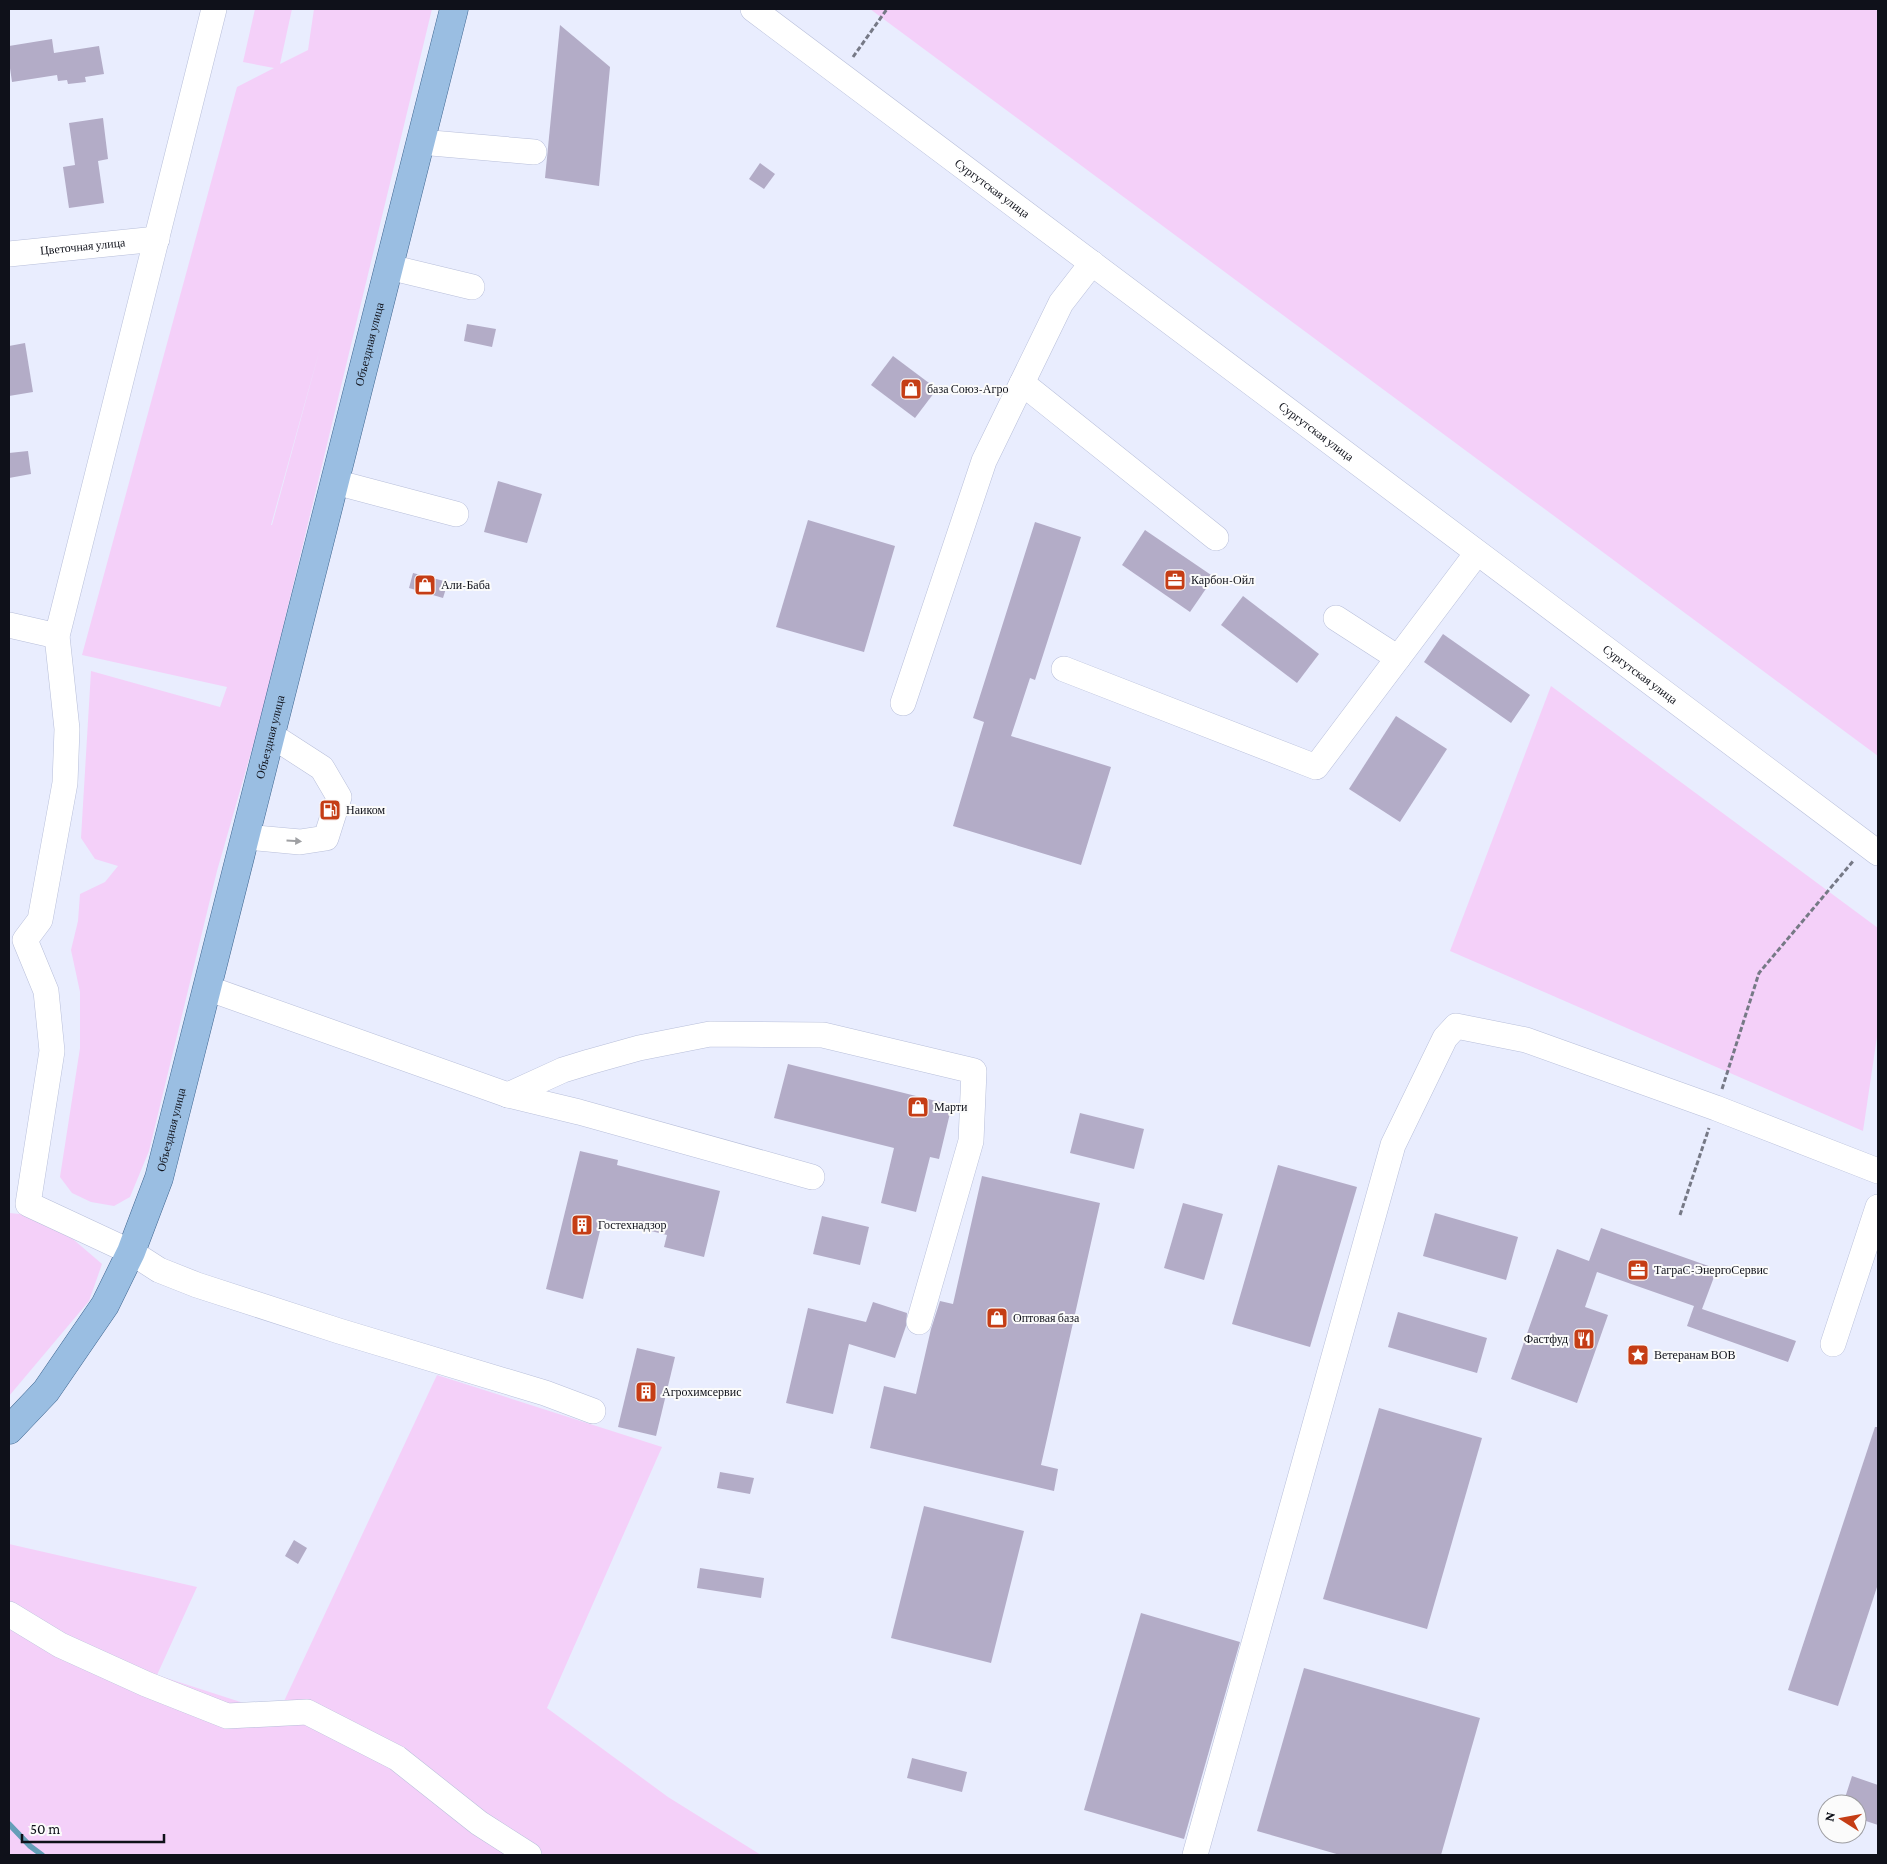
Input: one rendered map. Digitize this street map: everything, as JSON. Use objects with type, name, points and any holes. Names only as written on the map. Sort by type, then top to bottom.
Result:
[{"type":"main road","name":"Объездная улица","points":[[9,1430],[46,1391],[105,1305],[131,1252],[159,1178],[454,9]]},
{"type":"street","points":[[38,971],[40,920],[65,783],[67,729],[56,636],[214,9]]},
{"type":"street","name":"Сургутская улица","points":[[753,9],[1873,849]]},
{"type":"street","points":[[420,142],[534,152]]},
{"type":"street","name":"Цветочная улица","points":[[9,254],[156,239]]},
{"type":"street","points":[[903,703],[984,461],[1061,303],[1092,262]]},
{"type":"street","points":[[389,267],[472,287]]},
{"type":"street","points":[[1022,383],[1216,538]]},
{"type":"street","points":[[335,482],[456,514]]},
{"type":"street","points":[[1064,669],[1316,767],[1477,552]]},
{"type":"street","points":[[1336,618],[1398,658]]},
{"type":"street","points":[[9,625],[56,636]]},
{"type":"street","points":[[246,837],[300,842],[326,838],[339,797],[322,768],[271,736]]},
{"type":"street","points":[[40,920],[14,935],[38,971],[46,991],[52,1051],[18,1203],[131,1252],[159,1270],[197,1285],[330,1328],[545,1393],[593,1410]]},
{"type":"street","points":[[207,988],[508,1095],[579,1112],[812,1177]]},
{"type":"street","points":[[1195,1855],[1394,1145],[1445,1038],[1456,1026],[1526,1040],[1716,1108],[1878,1171]]},
{"type":"street","points":[[508,1095],[563,1070],[589,1062],[639,1048],[710,1034],[823,1035],[974,1071],[971,1141],[919,1322]]},
{"type":"street","points":[[1833,1344],[1878,1207]]},
{"type":"street","points":[[9,1614],[60,1645],[146,1684],[227,1716],[307,1712],[397,1758],[479,1823],[528,1855]]},
{"type":"path","points":[[841,74],[887,9]]},
{"type":"path","points":[[1680,1215],[1759,973],[1873,849]]},
{"type":"shaded area","points":[[255,9],[292,9],[280,64],[308,50],[314,9],[432,9],[262,714],[217,871],[149,1151],[130,1197],[114,1206],[91,1202],[72,1193],[60,1177],[80,1048],[80,992],[71,950],[78,921],[80,894],[105,882],[118,866],[95,859],[81,838],[91,671],[220,707],[227,687],[82,655],[237,87],[274,68],[243,62]],"holes":[[[321,345],[272,525],[271,525]]]},
{"type":"shaded area","points":[[870,9],[1878,9],[1878,756]]},
{"type":"shaded area","points":[[1551,686],[1878,928],[1878,1030],[1863,1131],[1450,951]]},
{"type":"shaded area","points":[[9,1213],[20,1214],[60,1228],[102,1264],[89,1301],[9,1396]]},
{"type":"shaded area","points":[[437,1375],[662,1447],[547,1708],[668,1797],[761,1855],[9,1855],[9,1544],[197,1587],[157,1675],[278,1714]]},
{"type":"building","points":[[560,25],[610,67],[599,186],[545,178]]},
{"type":"building","points":[[52,39],[54,53],[99,46],[104,74],[85,77],[86,82],[68,84],[67,80],[58,81],[57,75],[12,82],[9,46]]},
{"type":"building","points":[[103,118],[108,159],[98,161],[104,203],[69,208],[63,167],[75,165],[69,123]]},
{"type":"building","points":[[760,163],[775,174],[764,189],[749,179]]},
{"type":"building","points":[[467,324],[496,329],[492,347],[464,341]]},
{"type":"building","points":[[25,343],[33,392],[9,396],[9,346]]},
{"type":"building","points":[[893,356],[937,389],[915,418],[871,385]]},
{"type":"building","points":[[28,451],[31,474],[9,478],[9,453]]},
{"type":"building","points":[[498,481],[542,494],[527,543],[484,532]]},
{"type":"building","points":[[808,520],[895,546],[864,652],[776,627]]},
{"type":"building","points":[[1035,522],[1081,537],[1035,680],[1030,678],[1011,736],[1111,767],[1081,865],[953,826],[984,722],[973,718]]},
{"type":"building","points":[[1145,530],[1214,577],[1190,612],[1122,565]]},
{"type":"building","points":[[413,573],[448,582],[443,598],[409,588]]},
{"type":"building","points":[[1243,596],[1319,654],[1297,683],[1221,625]]},
{"type":"building","points":[[1443,634],[1530,695],[1511,723],[1424,662]]},
{"type":"building","points":[[1396,716],[1447,749],[1400,822],[1349,789]]},
{"type":"building","points":[[788,1064],[952,1105],[939,1159],[930,1157],[916,1212],[881,1203],[894,1148],[774,1118]]},
{"type":"building","points":[[1080,1113],[1144,1129],[1134,1169],[1070,1153]]},
{"type":"building","points":[[580,1151],[618,1160],[617,1165],[720,1191],[704,1257],[664,1247],[667,1235],[603,1219],[583,1299],[546,1289]]},
{"type":"building","points":[[1278,1165],[1357,1187],[1310,1347],[1232,1324]]},
{"type":"building","points":[[982,1176],[1100,1203],[1041,1465],[1058,1469],[1054,1491],[870,1448],[884,1386],[916,1394],[931,1329],[940,1301],[953,1304]]},
{"type":"building","points":[[1183,1203],[1223,1214],[1204,1280],[1164,1268]]},
{"type":"building","points":[[1435,1213],[1518,1237],[1506,1280],[1423,1256]]},
{"type":"building","points":[[822,1216],[869,1227],[860,1265],[813,1254]]},
{"type":"building","points":[[1601,1228],[1717,1269],[1702,1309],[1796,1341],[1788,1362],[1687,1326],[1694,1306],[1597,1272],[1585,1307],[1608,1315],[1577,1403],[1511,1379],[1557,1249],[1589,1261]]},
{"type":"building","points":[[873,1302],[907,1313],[906,1326],[895,1358],[849,1344],[833,1414],[786,1403],[808,1308],[866,1322]]},
{"type":"building","points":[[1398,1312],[1487,1338],[1477,1373],[1388,1347]]},
{"type":"building","name":"Агрохимсервис","points":[[637,1348],[675,1357],[656,1436],[618,1427]]},
{"type":"building","points":[[1379,1408],[1482,1438],[1427,1629],[1323,1599]]},
{"type":"building","points":[[1875,1427],[1878,1427],[1878,1584],[1838,1706],[1788,1690]]},
{"type":"building","points":[[720,1472],[754,1478],[750,1494],[717,1488]]},
{"type":"building","points":[[924,1506],[1024,1531],[991,1663],[891,1638]]},
{"type":"building","points":[[294,1540],[307,1548],[298,1564],[285,1556]]},
{"type":"building","points":[[700,1568],[764,1578],[761,1598],[697,1588]]},
{"type":"building","points":[[1141,1613],[1240,1642],[1184,1839],[1084,1810]]},
{"type":"building","points":[[1304,1668],[1480,1718],[1441,1855],[1340,1855],[1257,1831]]},
{"type":"building","points":[[912,1758],[967,1772],[962,1792],[907,1778]]},
{"type":"building","points":[[1852,1776],[1878,1785],[1878,1825],[1867,1821],[1867,1794],[1846,1794]]},
{"type":"waterway","points":[[9,1824],[30,1846],[42,1855]]},
{"type":"place","name":"база Союз-Агро","points":[[911,389]]},
{"type":"place","name":"Карбон-Ойл","points":[[1175,580]]},
{"type":"place","name":"Али-Баба","points":[[425,585]]},
{"type":"place","name":"Наиком","points":[[330,810]]},
{"type":"place","name":"Марти","points":[[918,1107]]},
{"type":"place","name":"Гостехнадзор","points":[[582,1225]]},
{"type":"place","name":"ТаграС-ЭнергоСервис","points":[[1638,1270]]},
{"type":"place","name":"Оптовая база","points":[[997,1318]]},
{"type":"place","name":"Фастфуд","points":[[1584,1339]]},
{"type":"place","name":"Ветеранам ВОВ","points":[[1638,1355]]},
{"type":"place","name":"Агрохимсервис","points":[[646,1392]]}]
